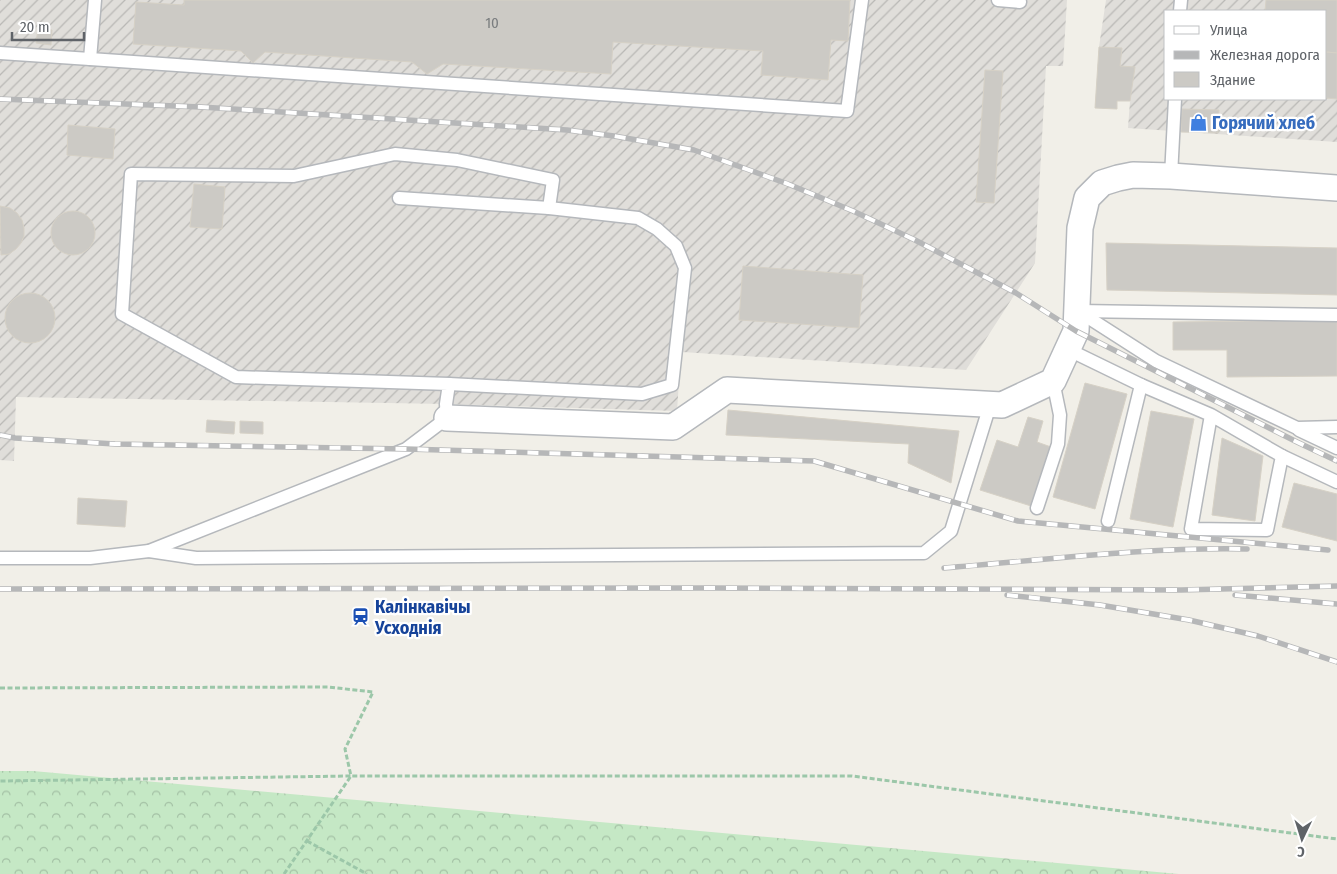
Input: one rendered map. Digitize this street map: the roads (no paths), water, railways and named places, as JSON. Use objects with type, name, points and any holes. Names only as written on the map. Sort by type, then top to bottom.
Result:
[{"type":"street","points":[[447,418],[674,427],[726,390],[1002,405],[1053,381],[1076,331],[1080,228],[1087,198],[1102,183],[1133,175],[1337,188]]},
{"type":"lane","points":[[90,59],[95,0]]},
{"type":"lane","points":[[0,52],[848,111],[862,0]]},
{"type":"lane","points":[[998,0],[1020,2]]},
{"type":"lane","points":[[1171,176],[1175,100]]},
{"type":"lane","points":[[399,198],[549,208],[638,218],[657,229],[676,246],[685,268],[672,385],[642,394],[449,384],[236,377],[122,314],[131,174],[294,176],[395,154],[456,160],[552,180],[549,208]]},
{"type":"lane","points":[[1078,311],[1337,315]]},
{"type":"lane","points":[[1078,311],[1156,361],[1337,448]]},
{"type":"lane","points":[[1067,349],[1140,385],[1211,415],[1282,456],[1337,482]]},
{"type":"lane","points":[[1038,508],[1058,444],[1060,415],[1053,381]]},
{"type":"lane","points":[[0,558],[90,558],[148,551],[406,449],[447,418],[446,404],[449,384]]},
{"type":"lane","points":[[1108,521],[1140,385]]},
{"type":"lane","points":[[148,551],[196,558],[924,553],[951,531],[990,404]]},
{"type":"lane","points":[[1211,415],[1191,528],[1267,530],[1282,456]]},
{"type":"lane","points":[[1297,428],[1337,428]]},
{"type":"railway","points":[[0,99],[201,107],[567,130],[694,150],[788,184],[853,211],[915,240],[1016,293],[1076,331],[1337,461]]},
{"type":"railway","points":[[0,435],[15,438],[115,444],[406,449],[814,461],[1018,521],[1328,550]]},
{"type":"railway","points":[[944,568],[1133,552],[1247,549]]},
{"type":"railway","points":[[0,589],[710,588],[1181,590],[1337,586]]},
{"type":"railway","points":[[1007,595],[1100,605],[1189,620],[1258,636],[1337,662]]},
{"type":"railway","points":[[1235,595],[1337,604]]},
{"type":"place","name":"Горячий хлеб","points":[[1198,123]]},
{"type":"place","name":"Калінкавічы Усходнія","points":[[361,617]]}]
